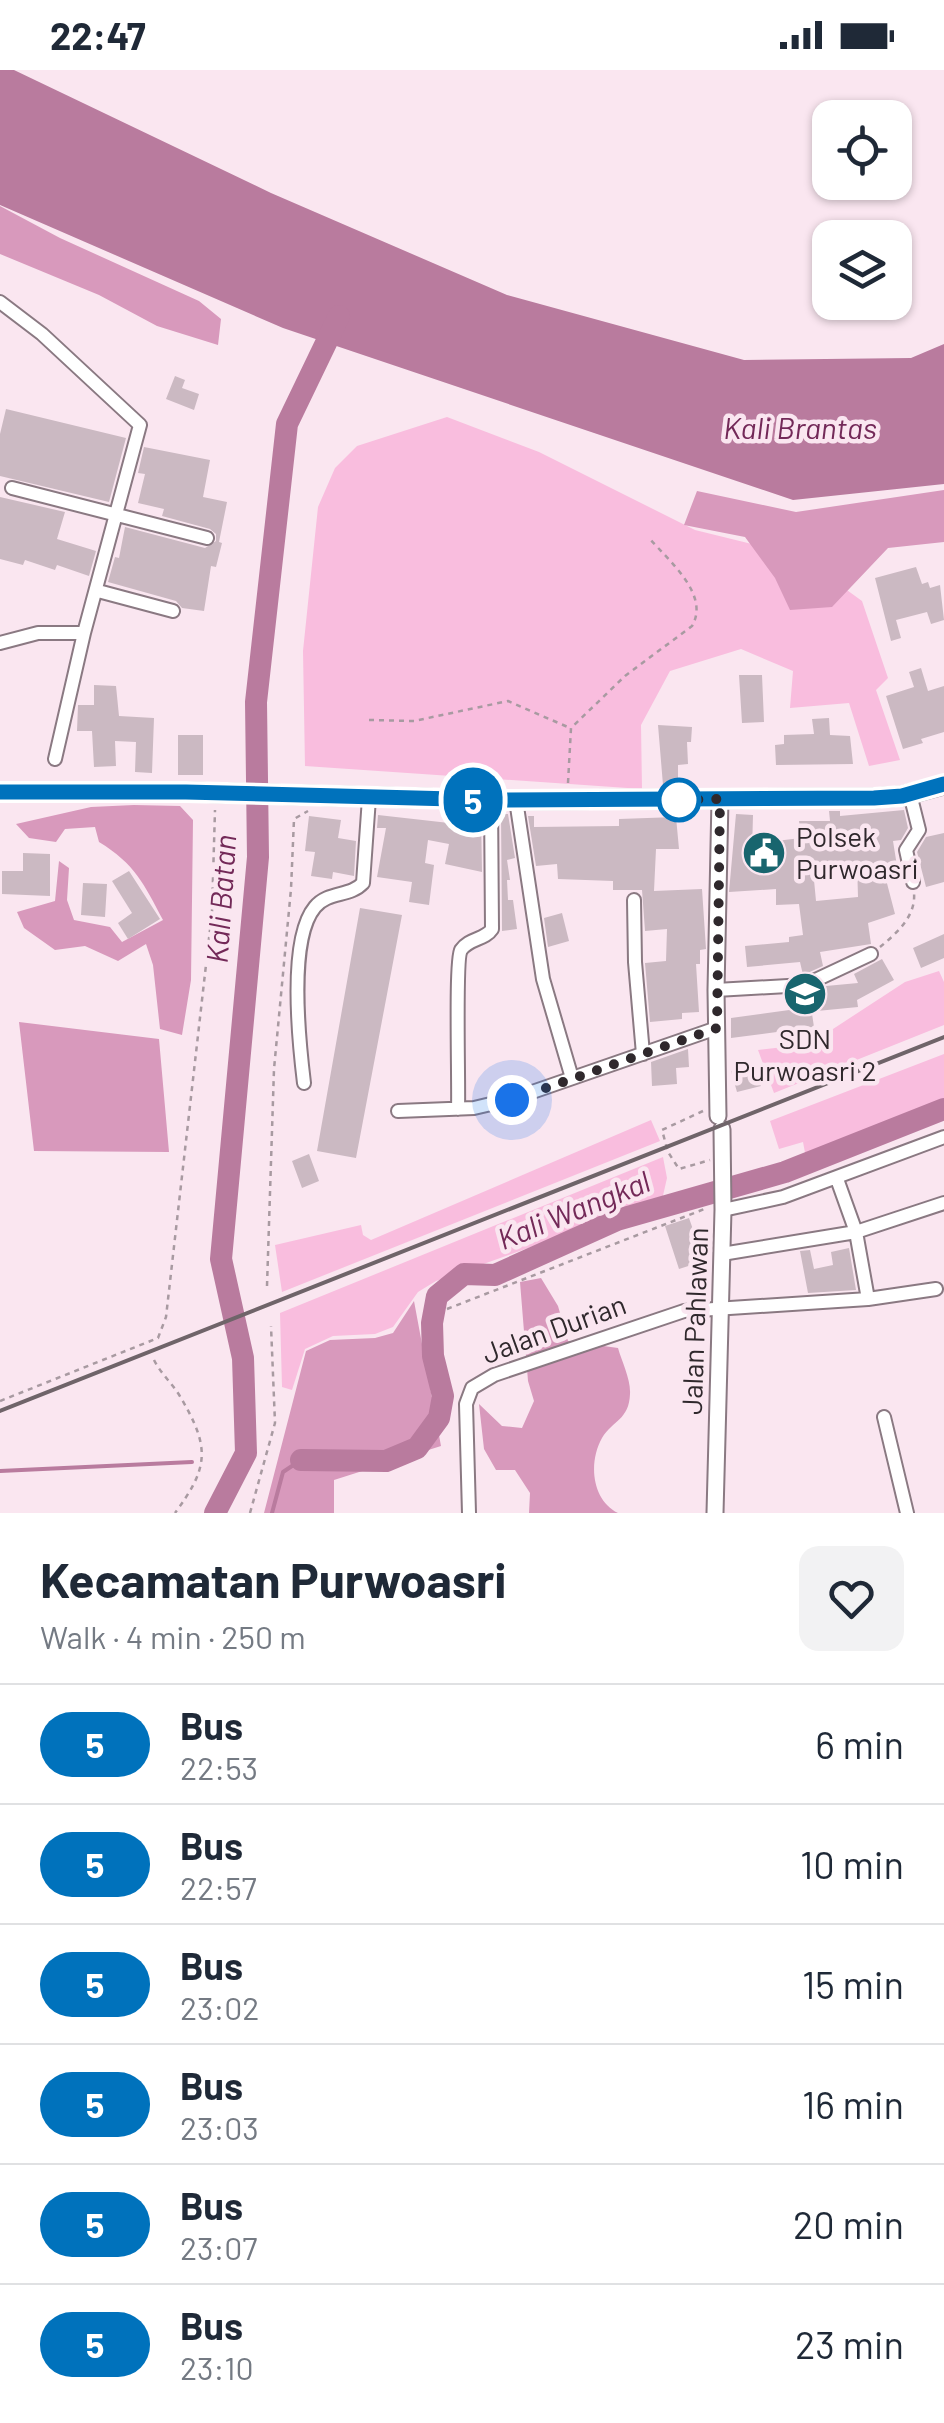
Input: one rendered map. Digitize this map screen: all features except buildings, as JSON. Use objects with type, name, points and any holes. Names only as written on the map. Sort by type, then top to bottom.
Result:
[{"type":"highway","points":[[0,792],[216,799],[300,795],[491,800],[874,798],[910,794],[944,784]]},
{"type":"main road","name":"Jalan Pahlawan","points":[[715,1513],[723,1205],[716,990],[720,799]]},
{"type":"street","points":[[0,302],[42,334],[140,426],[54,759]]},
{"type":"street","points":[[12,488],[207,538]]},
{"type":"street","points":[[98,591],[173,611]]},
{"type":"street","points":[[0,643],[38,633],[84,633]]},
{"type":"street","points":[[910,794],[919,830],[906,850],[913,882]]},
{"type":"street","points":[[304,1083],[296,985],[306,926],[317,904],[331,896],[352,892],[362,883],[369,798]]},
{"type":"street","points":[[458,1109],[457,960],[467,944],[486,936],[492,928],[491,800]]},
{"type":"street","points":[[516,800],[542,979],[572,1078]]},
{"type":"street","points":[[634,900],[643,1054]]},
{"type":"street","points":[[716,990],[805,986],[871,954]]},
{"type":"street","points":[[398,1111],[458,1109],[512,1100],[717,1028]]},
{"type":"street","points":[[723,1205],[783,1197],[944,1136]]},
{"type":"street","points":[[837,1179],[856,1232],[868,1299]]},
{"type":"street","points":[[722,1254],[856,1232],[944,1203]]},
{"type":"street","points":[[719,1307],[868,1299],[936,1289]]},
{"type":"street","name":"Jalan Durian","points":[[470,1513],[466,1414],[472,1388],[522,1364],[657,1318],[719,1307]]},
{"type":"street","points":[[884,1417],[907,1513]]},
{"type":"path","points":[[567,800],[571,728],[625,676],[692,626],[699,614],[697,599],[650,540]]},
{"type":"path","points":[[369,720],[414,721],[508,701],[571,728]]},
{"type":"path","points":[[0,1402],[158,1338],[166,1317],[212,912],[216,799]]},
{"type":"path","points":[[267,1286],[274,1069],[292,888],[294,819],[306,811],[318,810]]},
{"type":"path","points":[[871,954],[909,918],[915,902],[913,882]]},
{"type":"path","points":[[719,1116],[662,1130],[668,1152],[679,1169],[722,1163]]},
{"type":"path","points":[[447,1309],[723,1205]]},
{"type":"path","points":[[250,1513],[275,1423],[271,1326]]},
{"type":"path","points":[[154,1360],[191,1418],[203,1460],[196,1484],[176,1513]]},
{"type":"path","points":[[256,1502],[258,1513]]},
{"type":"shaded area","points":[[0,206],[60,238],[199,301],[221,319],[218,345],[157,326],[99,295],[0,254]]},
{"type":"shaded area","points":[[447,417],[539,452],[695,530],[800,556],[862,601],[888,678],[876,690],[900,760],[869,766],[849,703],[790,708],[793,671],[741,649],[670,671],[641,725],[642,789],[305,766],[303,651],[318,507],[335,468],[357,446]]},
{"type":"shaded area","points":[[944,490],[944,542],[888,548],[832,607],[790,610],[775,578],[745,537],[684,525],[697,491],[796,512]]},
{"type":"shaded area","points":[[180,806],[193,820],[191,980],[182,1035],[160,1029],[153,965],[146,944],[118,961],[85,946],[55,950],[24,928],[17,912],[55,901],[59,861],[69,868],[67,900],[74,920],[110,927],[122,942],[163,920],[137,876],[122,858],[99,842],[95,827],[65,829],[56,842],[29,838],[16,824],[91,807]]},
{"type":"shaded area","points":[[939,971],[944,982],[944,1025],[774,1093],[758,1050],[810,1044],[905,982]]},
{"type":"shaded area","points":[[19,1022],[159,1039],[169,1152],[34,1151]]},
{"type":"shaded area","points":[[944,1054],[944,1099],[806,1158],[803,1142],[779,1149],[770,1121]]},
{"type":"shaded area","points":[[651,1120],[660,1141],[282,1292],[275,1245],[361,1225],[363,1235],[371,1240]]},
{"type":"shaded area","points":[[663,1157],[667,1178],[662,1200],[436,1281],[418,1292],[393,1327],[375,1334],[333,1336],[305,1349],[292,1390],[282,1387],[280,1313]]},
{"type":"shaded area","points":[[541,1278],[558,1306],[568,1341],[618,1348],[626,1371],[629,1403],[624,1415],[602,1438],[594,1469],[598,1490],[618,1513],[529,1513],[530,1493],[515,1470],[496,1470],[484,1449],[479,1404],[502,1426],[522,1428],[534,1401],[528,1381],[520,1282]]},
{"type":"shaded area","points":[[414,1301],[441,1446],[334,1480],[334,1513],[264,1513],[306,1351],[330,1340],[393,1333]]},
{"type":"water","name":"Kali Brantas","points":[[0,70],[14,70],[271,193],[507,295],[744,360],[911,358],[944,344],[944,484],[793,500],[283,328],[0,205]]},
{"type":"waterway","name":"Kali Batan","points":[[215,1513],[246,1453],[243,1358],[221,1259],[258,857],[256,702],[287,424],[339,316]]},
{"type":"waterway","name":"Kali Wangkal","points":[[301,1460],[386,1461],[417,1448],[439,1418],[443,1396],[433,1356],[432,1323],[437,1296],[464,1274],[495,1275],[617,1220],[785,1172],[944,1109]]},
{"type":"waterway","points":[[272,1513],[283,1472],[301,1460]]},
{"type":"waterway","points":[[0,1471],[192,1462]]},
{"type":"railway","points":[[0,1411],[944,1037]]},
{"type":"bus line","name":"5","points":[[0,792],[186,792],[491,800],[874,798],[902,796],[944,784]]},
{"type":"place","name":"Polsek Purwoasri","points":[[764,853]]},
{"type":"place","name":"SDN Purwoasri 2","points":[[805,994]]},
{"type":"route","points":[[512,1100],[717,1028],[720,799],[679,800]]}]
